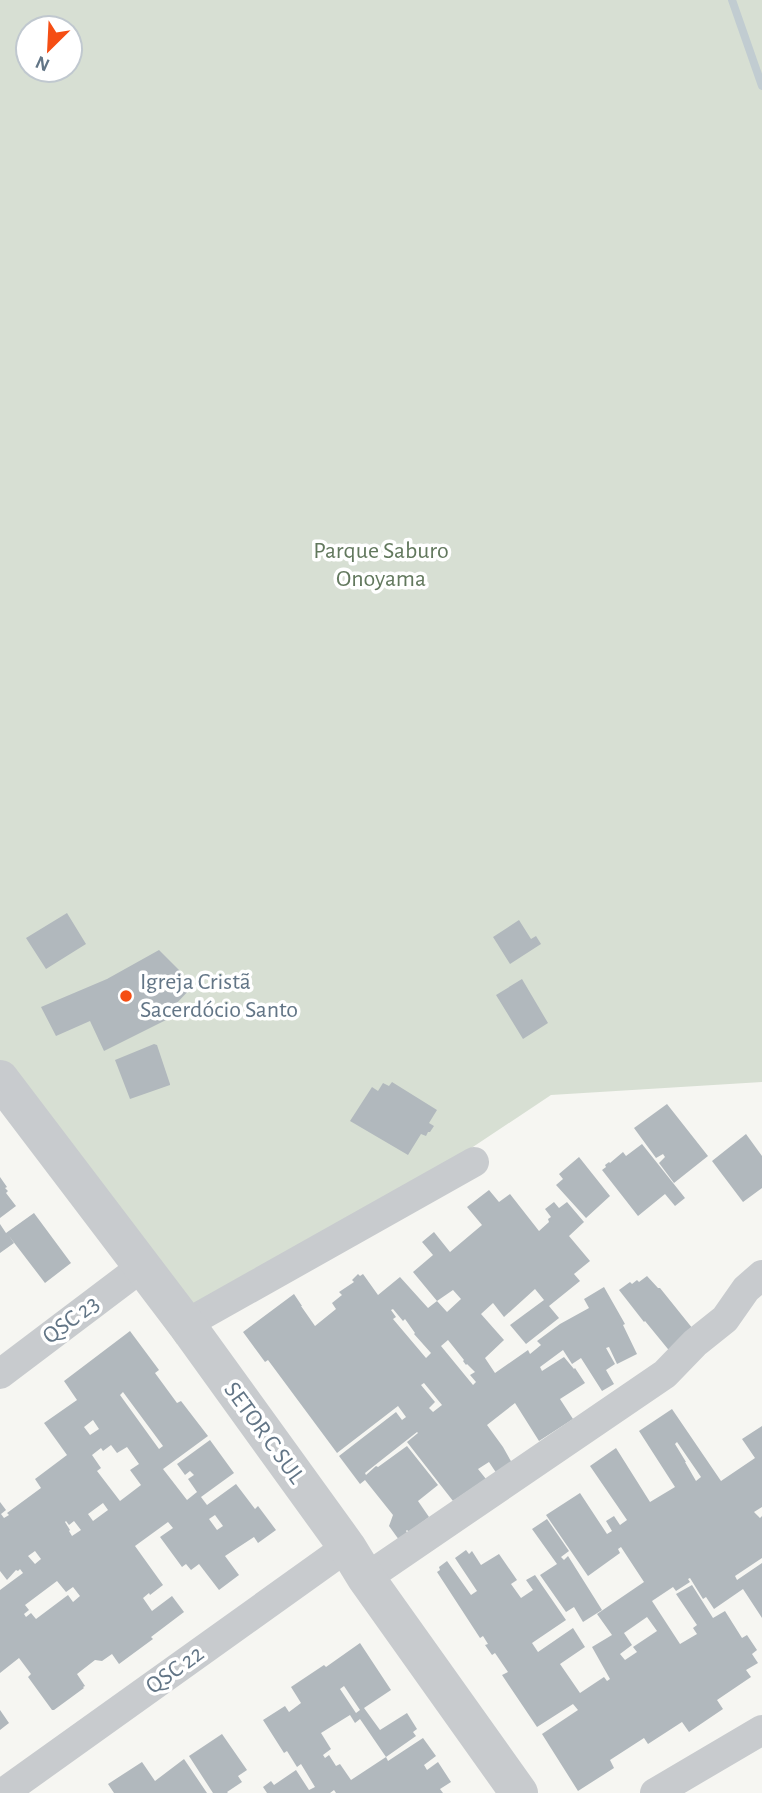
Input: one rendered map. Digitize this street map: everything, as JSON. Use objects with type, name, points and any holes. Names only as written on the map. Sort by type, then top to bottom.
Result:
[{"type":"street","name":"SETOR C SUL","points":[[0,1079],[186,1324],[519,1793]]},
{"type":"street","points":[[186,1324],[474,1162]]},
{"type":"street","name":"QSC 23","points":[[0,1374],[143,1266]]},
{"type":"street","name":"QSC 22","points":[[3,1793],[357,1562],[664,1374],[695,1343],[725,1319],[746,1289],[762,1275]]},
{"type":"street","points":[[655,1793],[762,1730]]},
{"type":"green space","name":"Parque Saburo Onoyama","points":[[0,0],[762,0],[762,1082],[551,1095],[177,1344],[0,1094]]},
{"type":"building","points":[[67,913],[86,944],[46,969],[26,938]]},
{"type":"building","points":[[519,920],[531,939],[536,936],[541,944],[510,964],[493,937]]},
{"type":"building","name":"Igreja Cristã Sacerdócio Santo","points":[[159,950],[194,985],[174,1006],[176,1015],[104,1051],[90,1021],[56,1036],[41,1007],[107,979]]},
{"type":"building","points":[[522,979],[548,1023],[523,1039],[496,995]]},
{"type":"building","points":[[157,1045],[170,1085],[130,1099],[115,1060]]},
{"type":"building","points":[[392,1082],[437,1110],[429,1123],[434,1126],[426,1136],[421,1134],[408,1155],[350,1121],[372,1087],[378,1091],[383,1083],[389,1086]]},
{"type":"building","points":[[667,1104],[708,1156],[674,1183],[659,1163],[665,1157],[663,1154],[656,1158],[634,1128]]},
{"type":"building","points":[[746,1134],[762,1156],[762,1188],[743,1202],[712,1161]]},
{"type":"building","points":[[642,1144],[685,1198],[675,1206],[665,1194],[638,1216],[602,1170],[623,1152],[626,1156]]},
{"type":"building","points":[[579,1157],[610,1196],[586,1218],[556,1185],[563,1179],[559,1174]]},
{"type":"building","points":[[0,1177],[7,1187],[6,1193],[16,1206],[0,1218]]},
{"type":"building","points":[[489,1190],[499,1202],[510,1194],[539,1231],[551,1217],[545,1209],[554,1202],[559,1208],[567,1202],[584,1222],[569,1236],[590,1261],[574,1274],[580,1281],[549,1306],[559,1318],[526,1344],[510,1325],[544,1300],[535,1289],[504,1317],[493,1303],[481,1314],[504,1340],[485,1358],[495,1373],[528,1350],[530,1354],[541,1345],[537,1341],[589,1308],[584,1299],[604,1287],[625,1324],[623,1325],[637,1354],[617,1364],[609,1347],[606,1348],[615,1364],[606,1370],[614,1384],[602,1391],[581,1358],[572,1364],[563,1350],[540,1367],[542,1371],[564,1357],[585,1383],[560,1399],[573,1419],[539,1441],[515,1403],[487,1425],[512,1463],[497,1474],[489,1462],[478,1469],[486,1479],[453,1501],[407,1442],[417,1432],[365,1473],[366,1475],[407,1446],[438,1485],[418,1501],[429,1517],[409,1532],[406,1531],[411,1538],[402,1544],[389,1526],[393,1515],[365,1480],[360,1484],[339,1456],[396,1412],[402,1420],[406,1417],[398,1406],[337,1453],[268,1360],[265,1362],[243,1332],[294,1294],[315,1326],[336,1309],[332,1303],[342,1295],[339,1292],[354,1282],[352,1280],[358,1274],[363,1274],[378,1295],[400,1277],[428,1308],[437,1301],[413,1272],[433,1255],[422,1242],[434,1232],[450,1252],[482,1225],[467,1207]],"holes":[[[453,1290],[461,1299],[447,1312],[437,1301]],[[391,1310],[403,1321],[405,1319],[431,1353],[426,1358],[393,1319],[396,1317]],[[448,1340],[466,1365],[475,1372],[470,1375],[476,1382],[473,1385],[441,1346]],[[424,1383],[442,1405],[433,1412],[429,1408],[435,1402],[421,1385]]]},
{"type":"building","points":[[34,1213],[71,1263],[45,1283],[9,1236],[14,1243],[0,1253],[0,1224],[6,1233]]},
{"type":"building","points":[[647,1276],[697,1334],[672,1354],[619,1290],[630,1282],[639,1282]]},
{"type":"building","points":[[130,1331],[159,1370],[155,1373],[177,1403],[181,1401],[208,1436],[163,1469],[187,1500],[197,1492],[188,1479],[194,1475],[190,1471],[185,1475],[177,1464],[210,1440],[234,1473],[201,1497],[207,1505],[236,1484],[255,1509],[258,1506],[276,1530],[258,1543],[254,1537],[225,1556],[239,1575],[219,1590],[199,1564],[191,1570],[186,1564],[182,1567],[160,1537],[173,1528],[168,1522],[135,1546],[163,1585],[143,1598],[152,1611],[172,1596],[184,1612],[119,1664],[112,1654],[102,1661],[95,1660],[77,1674],[84,1688],[52,1710],[28,1677],[31,1674],[19,1658],[0,1673],[0,1590],[23,1573],[20,1569],[16,1570],[7,1580],[0,1571],[0,1502],[6,1510],[1,1514],[4,1518],[41,1488],[35,1479],[67,1455],[44,1423],[77,1400],[64,1381]],"holes":[[[123,1392],[163,1446],[159,1449],[120,1395]],[[93,1420],[99,1429],[90,1435],[84,1427]],[[111,1445],[117,1453],[127,1447],[139,1464],[130,1470],[141,1485],[120,1501],[97,1471],[101,1468],[92,1455],[101,1448],[103,1451]],[[103,1503],[108,1510],[93,1521],[88,1514]],[[215,1515],[223,1526],[217,1530],[209,1519]],[[66,1521],[69,1525],[74,1521],[81,1530],[72,1536]],[[35,1551],[41,1559],[35,1564],[28,1556]],[[57,1581],[66,1592],[73,1587],[80,1596],[73,1602],[68,1595],[36,1619],[31,1613],[26,1617],[24,1614],[29,1610],[25,1605]]]},
{"type":"building","points":[[672,1409],[721,1481],[755,1458],[742,1439],[762,1426],[762,1507],[754,1512],[760,1518],[762,1516],[762,1558],[735,1576],[737,1580],[762,1563],[762,1618],[743,1589],[714,1609],[706,1597],[703,1599],[690,1578],[690,1582],[676,1591],[673,1587],[652,1601],[680,1644],[697,1634],[693,1628],[697,1625],[676,1594],[692,1585],[713,1618],[725,1611],[742,1638],[747,1635],[757,1650],[752,1654],[758,1663],[746,1670],[751,1677],[717,1700],[723,1709],[689,1732],[682,1722],[648,1744],[644,1738],[610,1760],[614,1768],[578,1791],[542,1734],[578,1710],[573,1704],[537,1727],[502,1675],[508,1672],[495,1653],[492,1655],[483,1636],[480,1638],[437,1572],[447,1561],[471,1595],[477,1591],[455,1558],[466,1550],[469,1554],[472,1551],[481,1565],[499,1554],[517,1580],[511,1584],[521,1598],[533,1590],[526,1580],[535,1575],[566,1620],[532,1643],[538,1652],[573,1628],[585,1647],[560,1664],[580,1693],[604,1677],[607,1681],[610,1679],[592,1647],[612,1635],[597,1614],[644,1582],[621,1547],[618,1549],[620,1553],[588,1576],[546,1515],[580,1493],[607,1534],[612,1531],[606,1521],[614,1516],[620,1525],[627,1520],[590,1466],[616,1448],[650,1502],[675,1487],[639,1431]],"holes":[[[677,1442],[701,1477],[696,1481],[675,1444]],[[647,1617],[657,1631],[633,1647],[637,1652],[625,1660],[620,1654],[632,1645],[624,1633]]]},
{"type":"building","points":[[547,1519],[569,1551],[561,1557],[564,1560],[568,1556],[602,1610],[583,1622],[574,1607],[566,1612],[540,1575],[557,1564],[532,1529]]},
{"type":"building","points":[[360,1643],[391,1690],[364,1708],[380,1730],[407,1713],[417,1729],[413,1732],[416,1736],[386,1757],[388,1761],[423,1738],[436,1756],[424,1765],[427,1770],[438,1762],[451,1782],[440,1789],[443,1793],[336,1793],[334,1790],[330,1793],[267,1793],[263,1787],[271,1781],[274,1785],[296,1770],[309,1790],[315,1787],[301,1764],[297,1767],[287,1751],[284,1753],[263,1720],[285,1706],[289,1712],[301,1703],[291,1687],[324,1665],[326,1667]],"holes":[[[344,1686],[360,1710],[356,1713],[340,1689]],[[350,1715],[355,1723],[360,1719],[386,1757],[351,1780],[340,1764],[336,1766],[329,1755],[325,1758],[323,1755],[331,1749],[321,1733]]]},
{"type":"building","points":[[0,1710],[9,1723],[0,1730]]},
{"type":"building","points":[[222,1734],[247,1770],[238,1776],[242,1782],[228,1793],[213,1793],[189,1756]]},
{"type":"building","points":[[184,1759],[207,1793],[114,1793],[108,1784],[142,1762],[155,1781]]},
{"type":"waterway","points":[[732,0],[762,86]]},
{"type":"place","name":"Igreja Cristã Sacerdócio Santo","points":[[126,996]]}]
